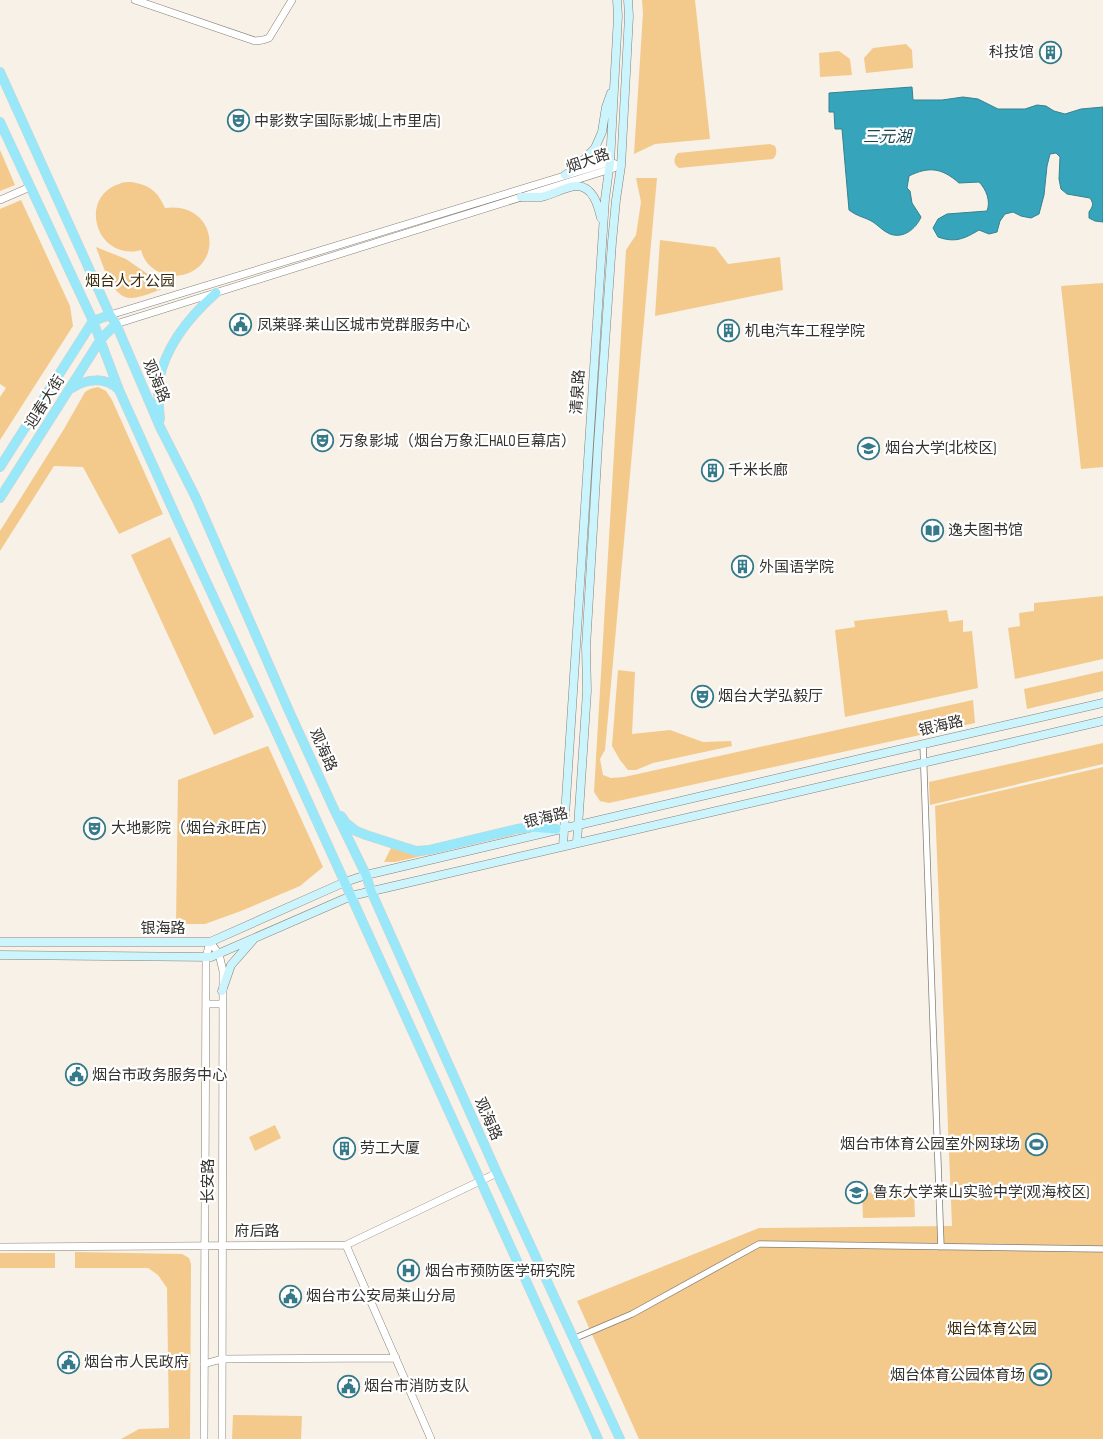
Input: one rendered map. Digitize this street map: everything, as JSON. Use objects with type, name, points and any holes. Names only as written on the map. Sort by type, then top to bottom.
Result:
[{"type":"main road","name":"清泉路","points":[[563,846],[560,828],[609,166],[618,16],[617,0]]},
{"type":"main road","name":"清泉路","points":[[577,842],[587,691],[586,647],[600,415],[612,242],[621,166],[629,16],[628,0]]},
{"type":"main road","name":"观海路","points":[[0,72],[116,324],[160,427],[196,498],[497,1172],[620,1439]]},
{"type":"main road","points":[[565,176],[575,169],[595,148],[602,132],[606,107],[614,86]]},
{"type":"main road","points":[[0,122],[93,321],[119,390],[178,521],[274,727],[598,1439]]},
{"type":"main road","points":[[521,197],[541,196],[575,186],[582,188],[595,198],[603,228]]},
{"type":"main road","points":[[160,427],[159,381],[164,363],[184,326],[200,307],[216,293]]},
{"type":"main road","points":[[93,321],[110,314]]},
{"type":"main road","name":"迎春大街","points":[[0,467],[93,321]]},
{"type":"main road","name":"迎春大街","points":[[0,498],[101,339],[116,324]]},
{"type":"main road","points":[[69,390],[78,384],[95,380],[105,381],[114,385],[119,390]]},
{"type":"main road","name":"银海路","points":[[0,942],[210,942],[344,882],[366,876],[560,828],[1103,703]]},
{"type":"main road","name":"银海路","points":[[0,955],[211,957],[351,896],[1103,721]]},
{"type":"main road","points":[[333,807],[346,823],[356,831],[416,851],[429,850],[517,829],[532,827],[560,828]]},
{"type":"main road","points":[[222,991],[231,965],[254,938]]},
{"type":"street","points":[[135,0],[151,2],[255,41],[269,38],[292,0]]},
{"type":"street","name":"烟大路","points":[[110,314],[565,176],[609,166],[621,166]]},
{"type":"street","name":"烟大路","points":[[116,324],[521,197],[609,166]]},
{"type":"street","points":[[0,200],[30,187]]},
{"type":"street","points":[[923,744],[941,1247]]},
{"type":"street","points":[[204,1439],[206,957],[210,942]]},
{"type":"street","name":"长安路","points":[[210,942],[219,954],[223,971],[222,1439]]},
{"type":"street","points":[[206,1004],[222,1004]]},
{"type":"street","name":"府后路","points":[[0,1247],[346,1245],[497,1172]]},
{"type":"street","points":[[574,1338],[632,1314],[759,1244],[1103,1249]]},
{"type":"street","points":[[346,1245],[431,1439]]},
{"type":"street","points":[[204,1364],[222,1359],[396,1358]]},
{"type":"green space","points":[[642,0],[695,0],[710,139],[655,144],[634,154],[643,13]]},
{"type":"green space","points":[[906,44],[912,50],[913,68],[866,73],[864,58],[873,48]]},
{"type":"green space","points":[[839,51],[850,59],[852,75],[820,77],[819,53]]},
{"type":"green space","points":[[770,144],[775,146],[776,150],[773,159],[679,168],[674,161],[678,153]]},
{"type":"green space","points":[[0,150],[15,185],[0,191]]},
{"type":"green space","points":[[636,178],[657,178],[605,750],[600,759],[603,775],[611,778],[624,777],[973,700],[975,723],[609,803],[600,801],[594,792],[626,250],[636,235],[641,202]]},
{"type":"green space","points":[[131,182],[152,189],[165,208],[182,208],[194,214],[203,222],[208,234],[209,246],[206,257],[198,267],[183,275],[167,275],[149,265],[141,250],[126,251],[113,247],[104,238],[98,227],[96,214],[99,202],[106,191],[120,183]]},
{"type":"green space","points":[[21,200],[70,306],[73,326],[0,440],[0,397],[6,388],[0,384],[0,209]]},
{"type":"green space","points":[[660,240],[715,247],[728,264],[780,257],[783,290],[655,316]]},
{"type":"green space","name":"烟台人才公园","points":[[96,247],[126,259],[149,275],[176,283],[142,296],[125,297],[113,287]]},
{"type":"green space","points":[[1103,283],[1103,467],[1081,469],[1061,286]]},
{"type":"green space","points":[[98,387],[106,391],[112,400],[163,514],[119,534],[83,467],[54,466],[0,551],[0,531],[85,392]]},
{"type":"green space","points":[[170,537],[254,717],[214,735],[131,555]]},
{"type":"green space","points":[[1103,596],[1103,659],[1015,679],[1008,628],[1020,626],[1019,613],[1034,611],[1034,603]]},
{"type":"green space","points":[[947,610],[949,622],[963,620],[963,632],[972,631],[978,688],[845,717],[835,630],[855,627],[854,621]]},
{"type":"green space","points":[[618,670],[635,672],[632,734],[670,730],[703,742],[731,741],[732,746],[653,763],[636,770],[628,770],[612,746]]},
{"type":"green space","points":[[1103,671],[1103,691],[1027,709],[1024,689]]},
{"type":"green space","points":[[1103,743],[1103,764],[930,805],[929,782]]},
{"type":"green space","points":[[268,746],[323,867],[300,886],[241,911],[205,924],[176,924],[178,780]]},
{"type":"green space","name":"烟台体育公园","points":[[1103,767],[1103,1439],[639,1439],[577,1301],[759,1228],[952,1226],[935,806]]},
{"type":"green space","points":[[514,832],[514,835],[395,862],[384,862],[391,848],[411,853]]},
{"type":"green space","points":[[275,1125],[281,1138],[255,1151],[249,1137]]},
{"type":"green space","points":[[914,1191],[915,1217],[863,1218],[862,1193]]},
{"type":"green space","points":[[75,1252],[182,1254],[189,1258],[191,1264],[190,1439],[121,1439],[139,1429],[169,1428],[167,1288],[158,1275],[148,1268],[75,1268]]},
{"type":"green space","points":[[0,1253],[55,1253],[55,1268],[0,1268]]},
{"type":"green space","points":[[233,1415],[302,1416],[301,1439],[232,1439]]},
{"type":"water","name":"三元湖","points":[[912,87],[913,100],[942,100],[963,97],[978,99],[998,109],[1025,109],[1037,105],[1046,106],[1054,111],[1065,114],[1081,109],[1103,107],[1103,222],[1089,218],[1092,205],[1090,198],[1067,194],[1061,189],[1059,179],[1060,157],[1056,153],[1050,154],[1039,214],[1031,218],[1013,212],[1005,214],[1000,221],[997,232],[989,234],[979,230],[964,238],[954,240],[938,237],[933,228],[938,219],[947,214],[987,211],[988,199],[984,188],[979,182],[959,183],[947,174],[935,170],[923,171],[909,176],[907,188],[910,191],[912,203],[921,217],[912,229],[904,234],[890,234],[873,222],[849,210],[842,129],[835,129],[834,112],[829,112],[829,93]]},
{"type":"place","name":"科技馆","points":[[1050,52]]},
{"type":"place","name":"中影数字国际影城(上市里店)","points":[[238,121]]},
{"type":"place","name":"凤莱驿·莱山区城市党群服务中心","points":[[241,325]]},
{"type":"place","name":"机电汽车工程学院","points":[[729,331]]},
{"type":"place","name":"万象影城（烟台万象汇HALO巨幕店）","points":[[323,441]]},
{"type":"place","name":"烟台大学(北校区)","points":[[869,448]]},
{"type":"place","name":"千米长廊","points":[[712,470]]},
{"type":"place","name":"逸夫图书馆","points":[[932,530]]},
{"type":"place","name":"外国语学院","points":[[743,567]]},
{"type":"place","name":"烟台大学弘毅厅","points":[[702,696]]},
{"type":"place","name":"大地影院（烟台永旺店）","points":[[95,828]]},
{"type":"place","name":"烟台市政务服务中心","points":[[76,1075]]},
{"type":"place","name":"烟台市体育公园室外网球场","points":[[1036,1144]]},
{"type":"place","name":"劳工大厦","points":[[344,1148]]},
{"type":"place","name":"鲁东大学莱山实验中学(观海校区)","points":[[857,1192]]},
{"type":"place","name":"烟台市预防医学研究院","points":[[409,1271]]},
{"type":"place","name":"烟台市公安局莱山分局","points":[[290,1296]]},
{"type":"place","name":"烟台市人民政府","points":[[68,1362]]},
{"type":"place","name":"烟台体育公园体育场","points":[[1041,1375]]},
{"type":"place","name":"烟台市消防支队","points":[[348,1386]]}]
